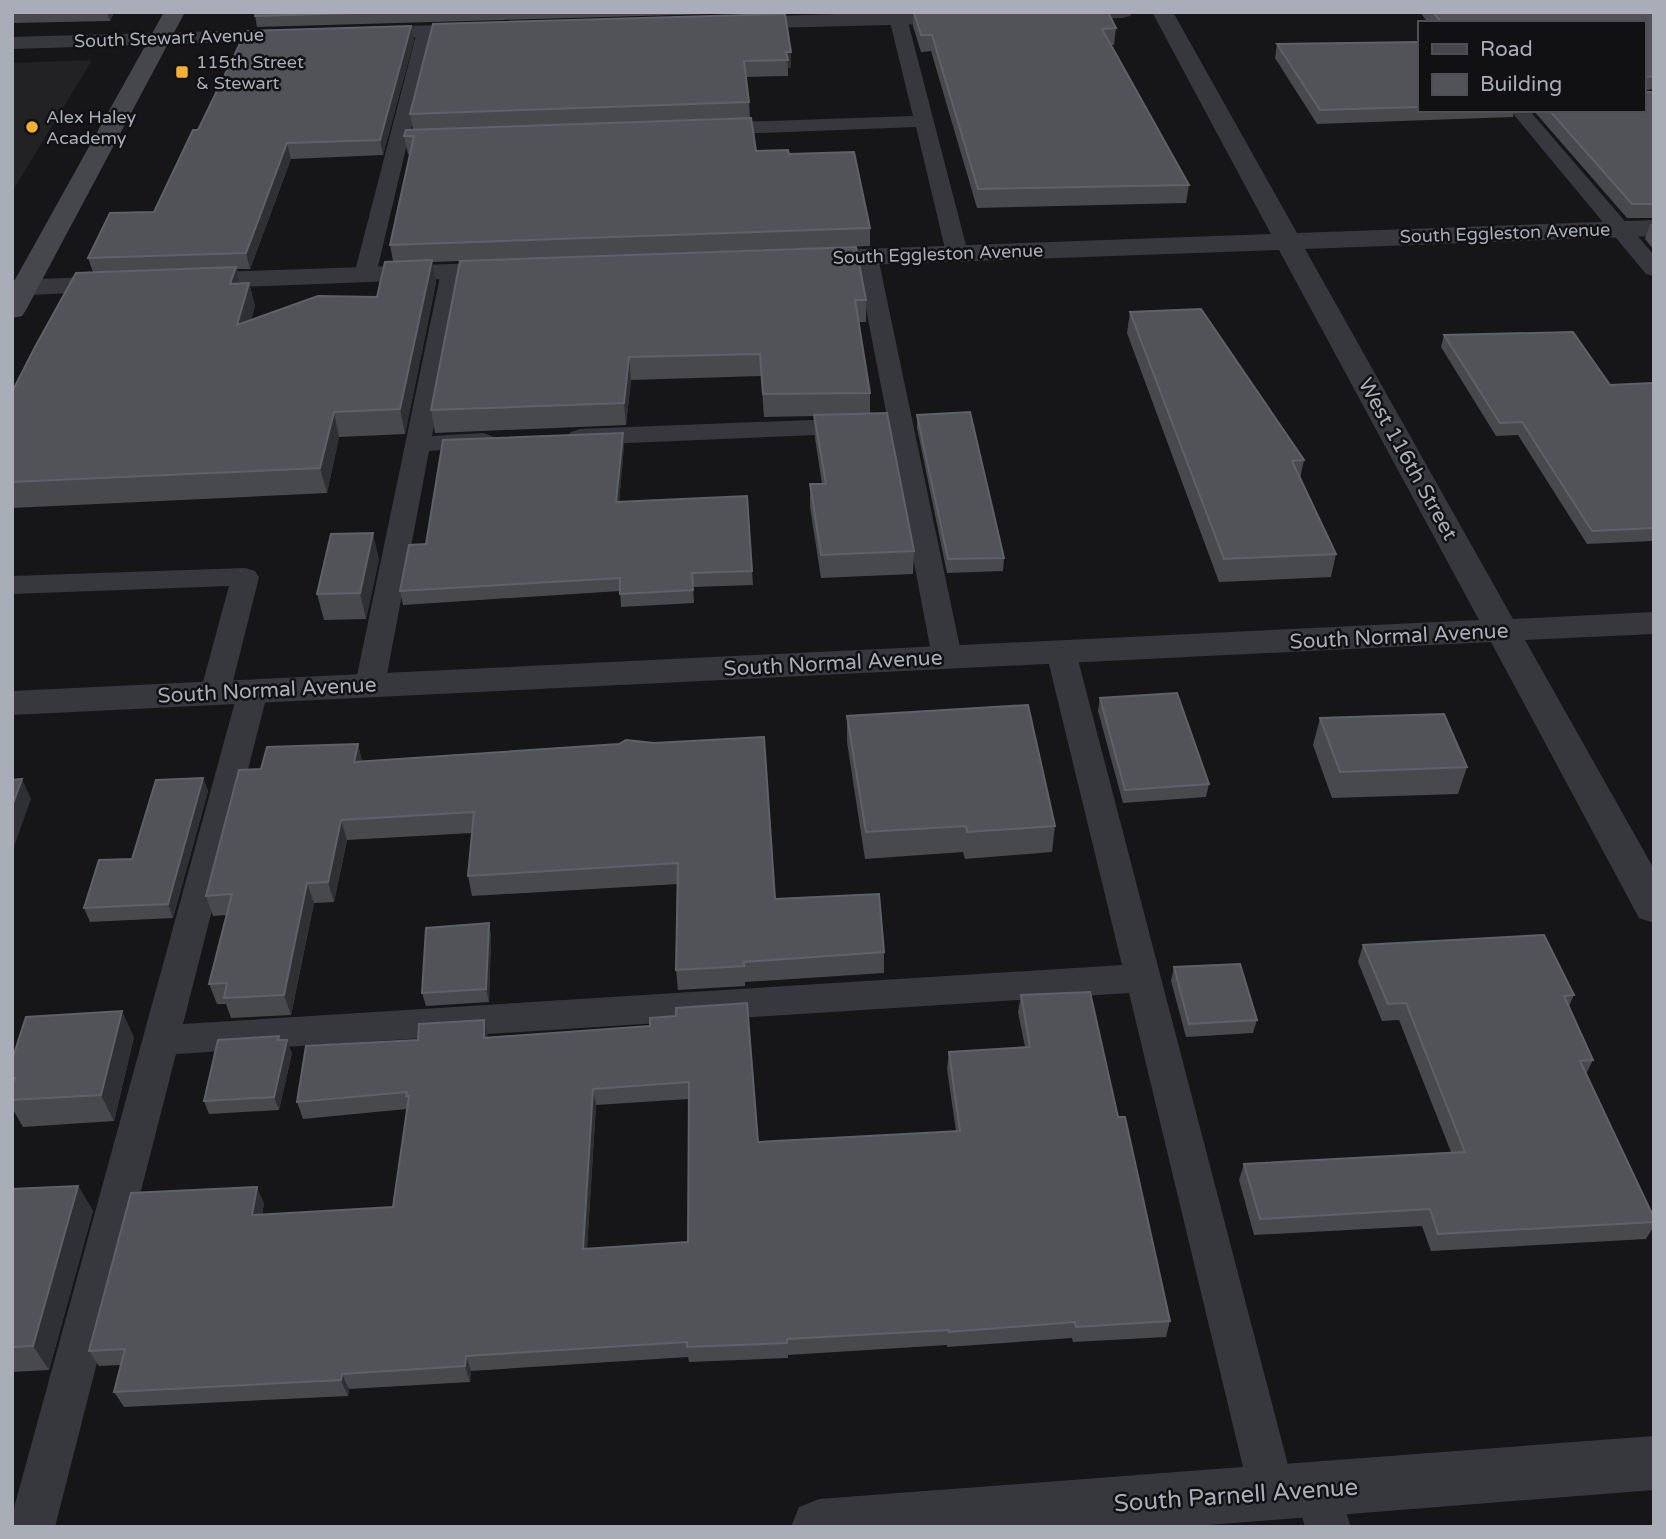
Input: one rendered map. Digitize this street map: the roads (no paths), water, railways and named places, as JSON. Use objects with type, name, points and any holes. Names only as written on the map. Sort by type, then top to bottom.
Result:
[{"type":"street","points":[[16,295],[176,12]]},
{"type":"street","points":[[1034,15],[1123,12]]},
{"type":"street","name":"West 116th Street","points":[[1162,12],[1654,907]]},
{"type":"street","points":[[718,23],[906,16],[993,16]]},
{"type":"street","points":[[341,33],[418,26],[510,29]]},
{"type":"street","name":"South Stewart Avenue","points":[[12,43],[313,34]]},
{"type":"street","name":"South Eggleston Avenue","points":[[784,260],[1654,228]]},
{"type":"street","points":[[16,295],[152,283],[535,269]]},
{"type":"street","name":"South Normal Avenue","points":[[12,703],[1654,623]]},
{"type":"street","name":"South Parnell Avenue","points":[[819,1527],[1305,1503],[1654,1462]]},
{"type":"lane","points":[[906,16],[924,121],[957,253]]},
{"type":"lane","points":[[365,275],[399,139],[418,26]]},
{"type":"lane","points":[[1520,112],[1654,269]]},
{"type":"lane","points":[[689,129],[924,121]]},
{"type":"lane","points":[[399,139],[468,137]]},
{"type":"lane","points":[[867,257],[947,657]]},
{"type":"lane","points":[[370,685],[452,272]]},
{"type":"lane","points":[[556,438],[901,424]]},
{"type":"lane","points":[[418,444],[500,441]]},
{"type":"lane","points":[[12,585],[245,578],[215,693]]},
{"type":"lane","points":[[1061,652],[1143,978],[1305,1503]]},
{"type":"lane","points":[[32,1527],[253,691]]},
{"type":"lane","points":[[162,1040],[1143,978]]},
{"type":"place","name":"115th Street & Stewart","points":[[182,72]]},
{"type":"place","name":"Alex Haley Academy","points":[[32,127]]}]
